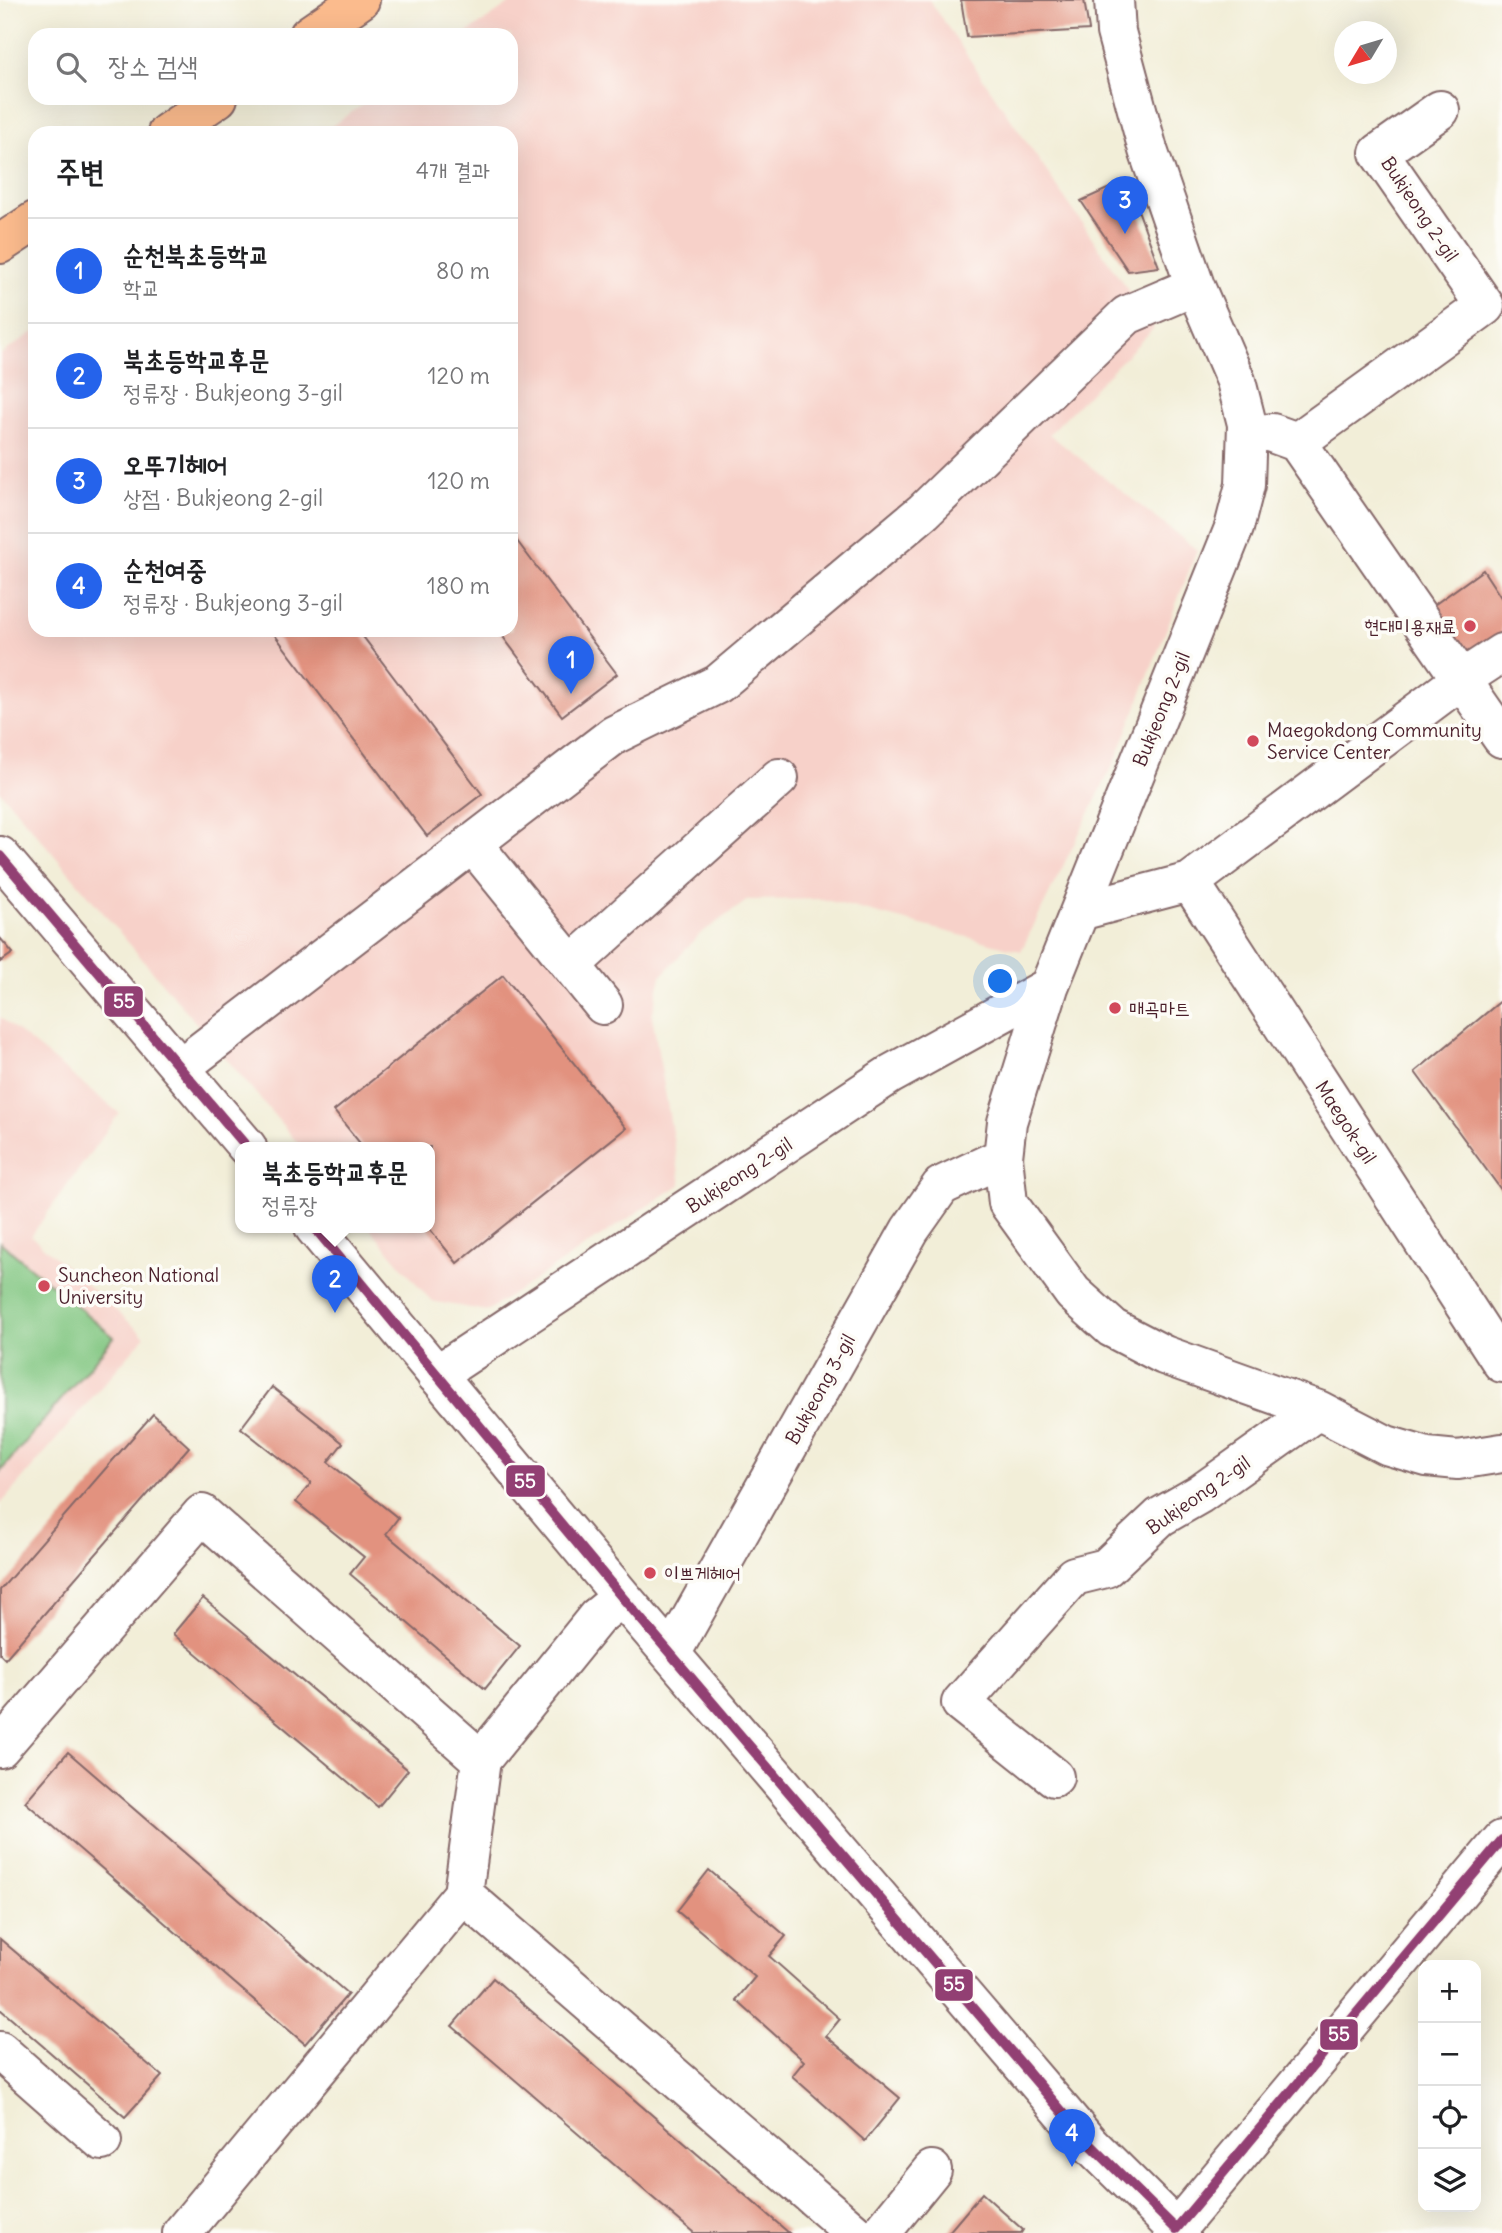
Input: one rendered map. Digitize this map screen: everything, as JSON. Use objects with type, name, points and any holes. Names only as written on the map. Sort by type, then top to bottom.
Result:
[{"type":"main road","points":[[319,28],[360,0]]},
{"type":"main road","points":[[177,126],[208,105]]},
{"type":"main road","points":[[0,244],[28,226]]},
{"type":"street","name":"Bukjeong 2-gil","points":[[1114,0],[1116,33],[1148,150],[1195,286],[1236,381],[1247,424],[1245,485],[1234,527],[1049,987],[1007,1122],[1003,1157],[1009,1203],[1073,1293],[1112,1328],[1164,1355],[1318,1410],[1386,1445],[1427,1457],[1458,1460],[1502,1453]]},
{"type":"street","name":"Bukjeong 2-gil","points":[[1297,442],[1485,306],[1379,153],[1440,110]]},
{"type":"street","points":[[181,1067],[614,735],[718,684],[924,510],[1127,315],[1195,286]]},
{"type":"street","points":[[1247,424],[1297,442],[1502,738]]},
{"type":"street","points":[[1080,911],[1190,882],[1462,679],[1502,653]]},
{"type":"street","points":[[571,965],[779,778]]},
{"type":"street","points":[[472,843],[603,1005]]},
{"type":"street","points":[[0,856],[243,1142]]},
{"type":"street","name":"Maegok-gil","points":[[1190,882],[1502,1363]]},
{"type":"street","name":"Bukjeong 2-gil","points":[[436,1375],[891,1074],[1049,987]]},
{"type":"street","name":"Bukjeong 3-gil","points":[[671,1654],[909,1230],[941,1186],[1003,1157]]},
{"type":"street","points":[[319,1233],[622,1597],[1089,2143],[1176,2232],[1502,1840]]},
{"type":"street","name":"Bukjeong 2-gil","points":[[1054,1777],[961,1703],[1074,1576],[1106,1568],[1160,1517],[1200,1494],[1318,1410]]},
{"type":"street","points":[[0,1748],[202,1514],[481,1760]]},
{"type":"street","points":[[182,2233],[463,1894],[481,1760],[597,1617],[622,1597]]},
{"type":"street","points":[[463,1894],[855,2233]]},
{"type":"street","points":[[0,2051],[102,2141]]},
{"type":"street","points":[[881,2233],[933,2170]]},
{"type":"shaded area","points":[[515,0],[929,0],[1154,328],[1049,434],[1197,550],[1117,757],[1021,951],[822,899],[748,900],[699,935],[661,976],[652,1016],[681,1184],[487,1311],[431,1301],[374,1233],[435,1233],[435,1142],[297,1142],[0,791],[0,355],[28,336],[28,637],[518,637],[518,126],[332,126],[362,105],[518,105],[518,28],[474,28]]},
{"type":"shaded area","name":"Suncheon National University","points":[[0,1017],[119,1113],[31,1236],[145,1336],[0,1505]]},
{"type":"green space","points":[[0,1242],[114,1337],[0,1472]]},
{"type":"building","points":[[961,0],[1084,0],[1089,30],[967,37]]},
{"type":"building","points":[[1127,180],[1159,267],[1128,271],[1081,201]]},
{"type":"building","points":[[518,542],[617,674],[562,716],[503,637],[518,637]]},
{"type":"building","name":"현대미용재료","points":[[1483,570],[1502,599],[1502,641],[1464,667],[1427,610]]},
{"type":"building","points":[[276,637],[363,637],[482,794],[427,836]]},
{"type":"building","points":[[0,938],[13,953],[0,962]]},
{"type":"building","points":[[503,975],[626,1128],[457,1263],[433,1233],[435,1233],[435,1142],[359,1142],[334,1111]]},
{"type":"building","points":[[1502,1000],[1502,1191],[1415,1072]]},
{"type":"building","points":[[272,1387],[343,1443],[328,1462],[398,1518],[386,1534],[520,1646],[485,1689],[350,1574],[364,1557],[296,1502],[311,1483],[241,1428]]},
{"type":"building","points":[[153,1414],[189,1447],[5,1659],[0,1654],[0,1590]]},
{"type":"building","points":[[203,1598],[408,1770],[378,1807],[173,1634]]},
{"type":"building","points":[[68,1752],[348,1994],[305,2044],[25,1802]]},
{"type":"building","points":[[709,1870],[786,1936],[769,1956],[840,2019],[826,2036],[900,2098],[865,2141],[792,2076],[804,2061],[736,2000],[755,1977],[677,1911]]},
{"type":"building","points":[[0,1939],[162,2076],[125,2117],[0,2009]]},
{"type":"building","points":[[493,1978],[789,2233],[694,2233],[452,2026]]},
{"type":"building","points":[[982,2193],[1023,2230],[1021,2233],[948,2233]]},
{"type":"transit line","name":"55","points":[[0,856],[243,1142]]},
{"type":"transit line","name":"55","points":[[319,1233],[622,1597],[1089,2143],[1176,2229]]},
{"type":"transit line","name":"55","points":[[1176,2229],[1502,1840]]},
{"type":"place","name":"오뚜기헤어","points":[[1125,234]]},
{"type":"place","name":"현대미용재료","points":[[1470,626]]},
{"type":"place","name":"순천북초등학교","points":[[571,694]]},
{"type":"place","name":"Maegokdong Community Service Center","points":[[1253,741]]},
{"type":"place","name":"매곡마트","points":[[1115,1008]]},
{"type":"place","name":"Suncheon National University","points":[[44,1286]]},
{"type":"place","name":"북초등학교후문","points":[[335,1313]]},
{"type":"place","name":"이쁘게헤어","points":[[650,1573]]},
{"type":"place","name":"순천여중","points":[[1072,2167]]}]
